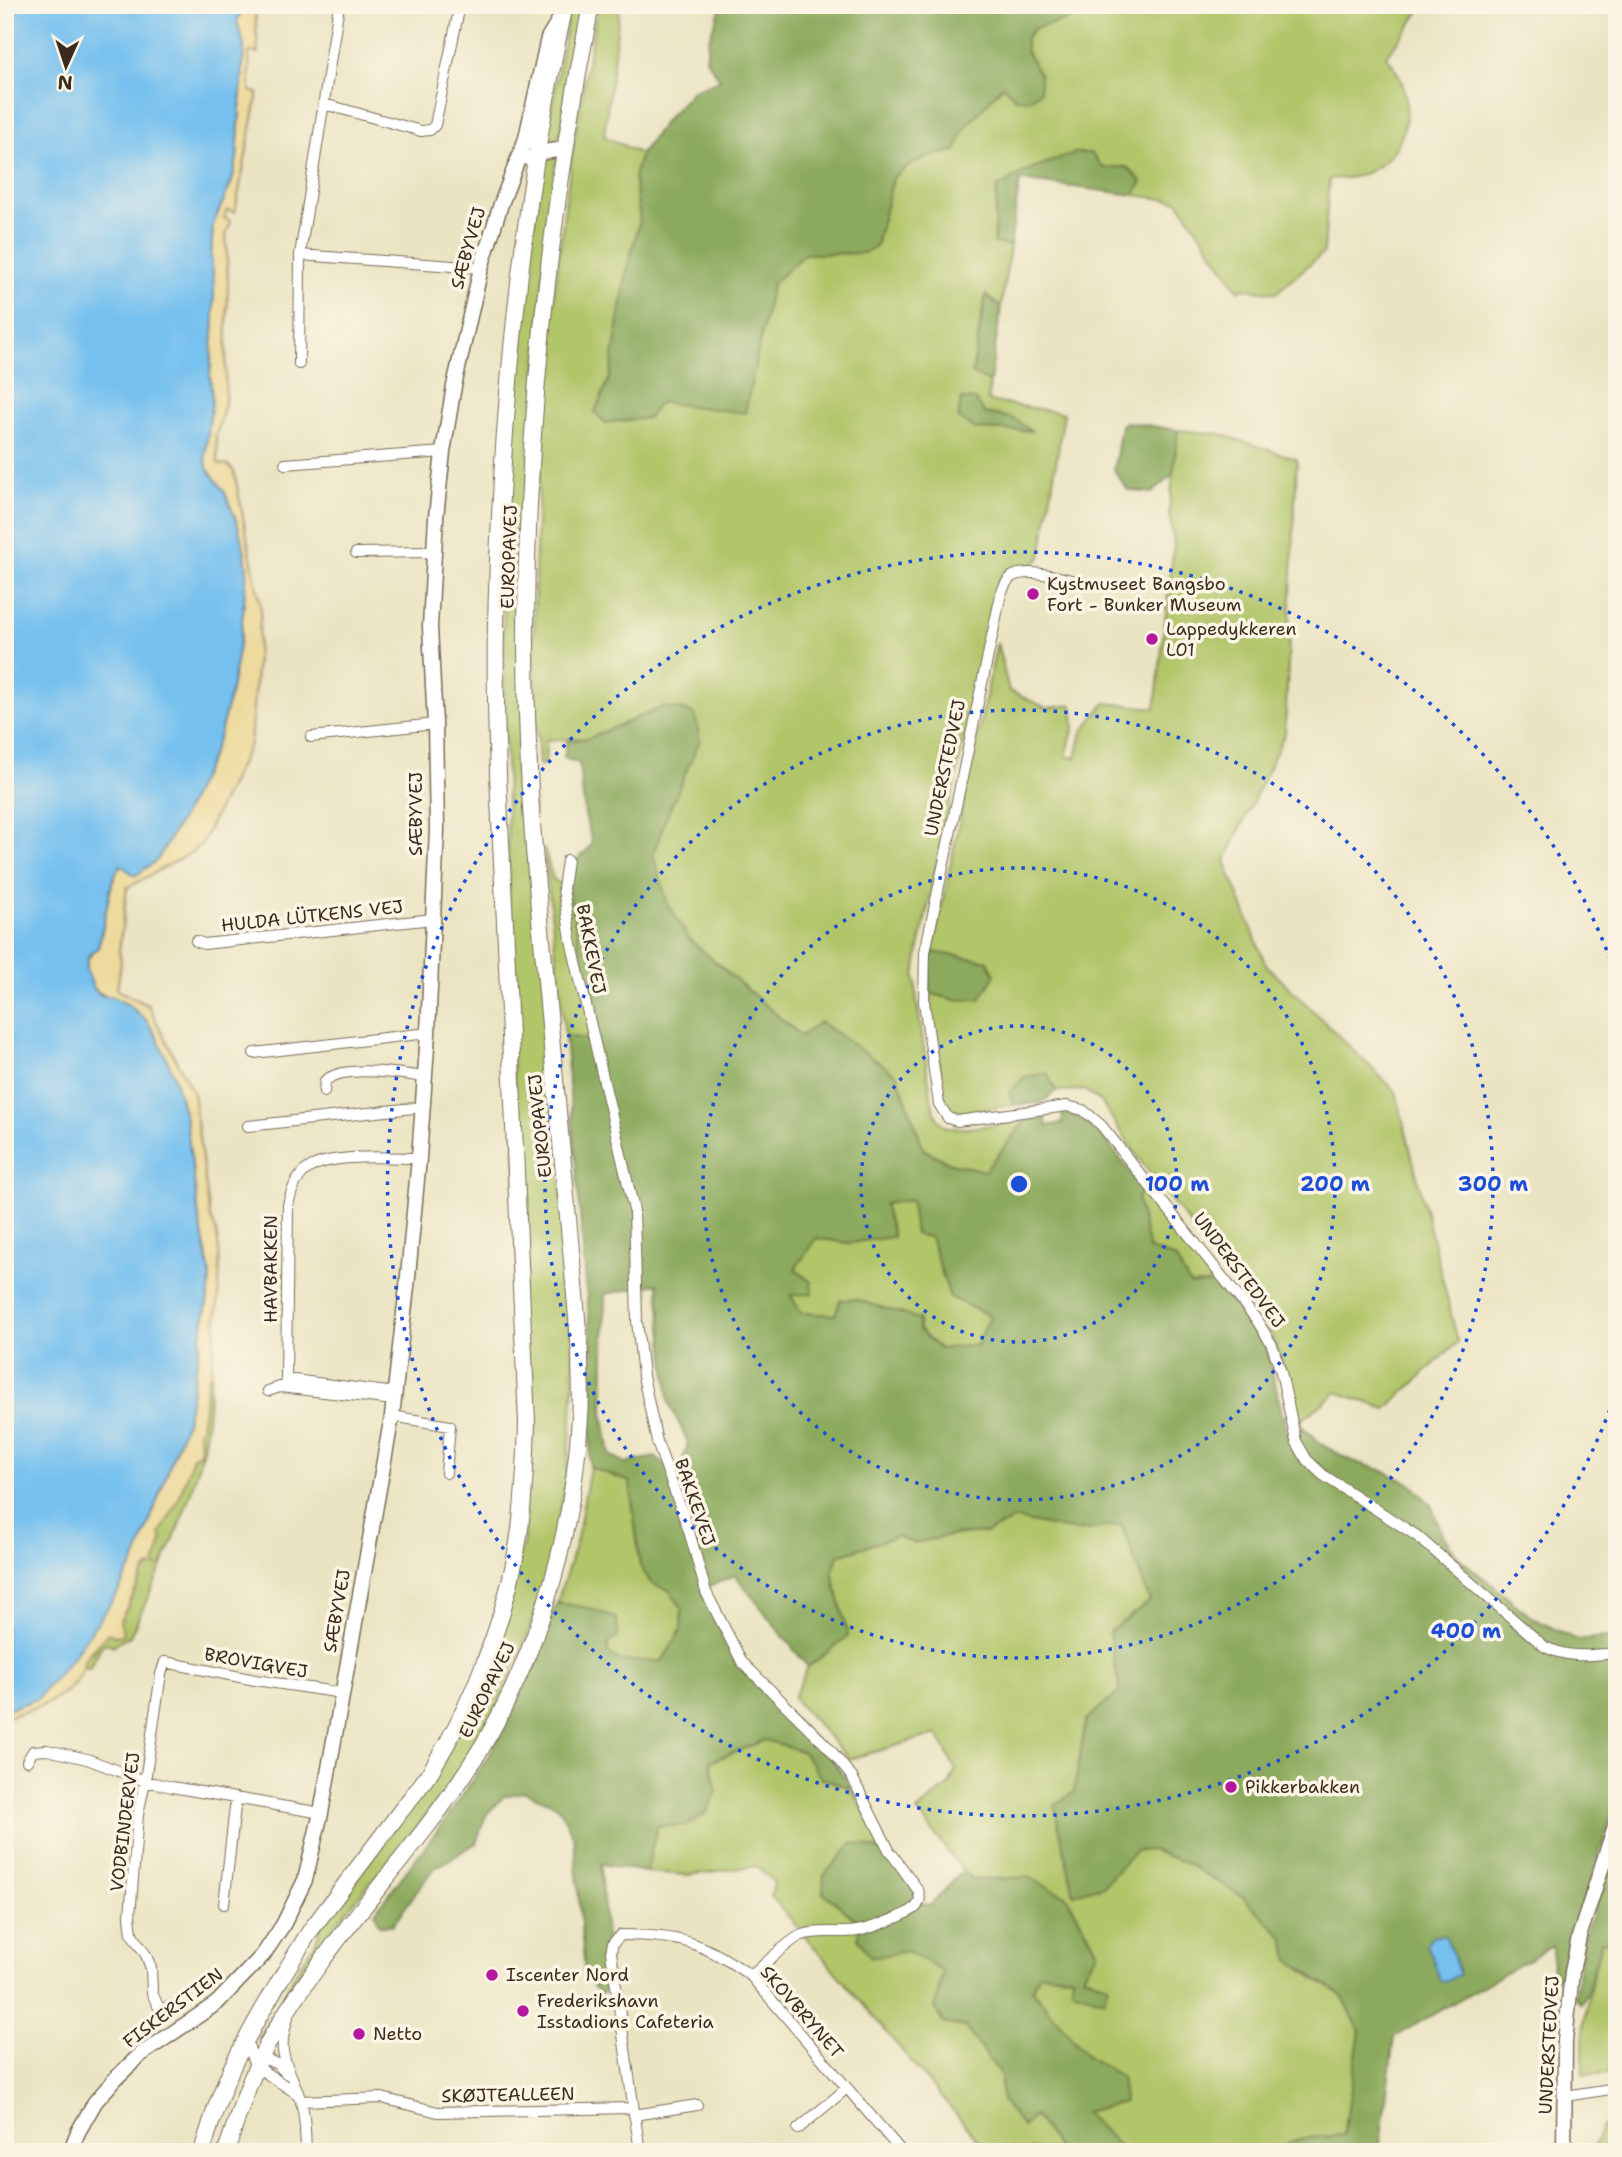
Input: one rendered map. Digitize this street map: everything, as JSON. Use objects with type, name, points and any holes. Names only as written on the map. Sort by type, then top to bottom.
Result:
[{"type":"main road","name":"EUROPAVEJ","points":[[202,2152],[235,2062],[254,2055],[272,2036],[328,1953],[440,1808],[487,1738],[531,1645],[551,1587],[564,1537],[580,1418],[580,1354],[534,858],[529,769],[527,628],[531,487],[548,276],[565,149],[591,5]]},
{"type":"main road","name":"EUROPAVEJ","points":[[226,2152],[254,2055],[310,1931],[432,1769],[477,1681],[499,1622],[520,1532],[527,1423],[498,769],[496,626],[501,481],[520,275],[537,155],[564,9]]},
{"type":"street","points":[[299,364],[300,255],[339,5]]},
{"type":"street","points":[[324,104],[421,131],[430,130],[435,125],[460,5]]},
{"type":"street","name":"SÆBYVEJ","points":[[321,1814],[395,1396],[419,1158],[428,1033],[437,829],[430,626],[443,452],[454,386],[481,268],[526,138],[548,38],[564,9]]},
{"type":"street","points":[[537,155],[565,149]]},
{"type":"street","name":"SÆBYVEJ","points":[[501,204],[519,170],[530,158],[537,155]]},
{"type":"street","points":[[300,255],[481,268]]},
{"type":"street","points":[[285,464],[443,452]]},
{"type":"street","points":[[356,553],[435,551]]},
{"type":"street","name":"UNDERSTEDVEJ","points":[[1090,585],[1023,573],[1006,581],[1001,594],[925,952],[924,1002],[939,1104],[948,1118],[957,1121],[1067,1106],[1083,1110],[1101,1125],[1256,1319],[1272,1345],[1281,1372],[1296,1441],[1307,1460],[1323,1475],[1417,1536],[1545,1647],[1571,1656],[1617,1653]]},
{"type":"street","points":[[310,737],[435,724]]},
{"type":"street","name":"BAKKEVEJ","points":[[567,860],[563,889],[572,945],[634,1210],[637,1321],[643,1376],[657,1441],[689,1531],[706,1592],[742,1662],[828,1747],[852,1777],[889,1850],[920,1896],[918,1904],[912,1910],[867,1928],[799,1936],[751,1976]]},
{"type":"street","name":"HULDA LÜTKENS VEJ","points":[[196,941],[204,944],[433,919]]},
{"type":"street","points":[[254,1053],[428,1033]]},
{"type":"street","points":[[324,1092],[325,1081],[331,1076],[365,1071],[425,1077]]},
{"type":"street","points":[[248,1126],[423,1107]]},
{"type":"street","name":"HAVBAKKEN","points":[[395,1396],[286,1379],[288,1205],[291,1190],[298,1178],[308,1168],[322,1162],[341,1159],[419,1158]]},
{"type":"street","points":[[268,1391],[280,1387],[395,1396]]},
{"type":"street","points":[[392,1416],[450,1426],[446,1474]]},
{"type":"street","name":"BROVIGVEJ","points":[[165,1662],[255,1680],[342,1693]]},
{"type":"street","name":"VODBINDERVEJ","points":[[165,1662],[138,1815],[130,1916],[132,1934],[151,1968],[152,1993],[160,2010],[171,2006]]},
{"type":"street","points":[[27,1761],[33,1751],[47,1750],[87,1759],[145,1781],[321,1814]]},
{"type":"street","points":[[224,1904],[236,1798]]},
{"type":"street","name":"FISKERSTIEN","points":[[70,2152],[78,2132],[96,2102],[117,2077],[140,2055],[217,2003],[263,1955],[283,1925],[305,1880],[321,1814]]},
{"type":"street","name":"UNDERSTEDVEJ","points":[[1564,2152],[1565,2041],[1572,1972],[1579,1937],[1617,1820]]},
{"type":"street","name":"SKOVBRYNET","points":[[634,2112],[611,1952],[613,1943],[621,1935],[657,1935],[692,1942],[724,1956],[751,1976],[902,2152]]},
{"type":"street","points":[[294,2001],[281,2046],[285,2064],[299,2097],[306,2152]]},
{"type":"street","points":[[254,2055],[277,2064],[292,2079]]},
{"type":"street","points":[[254,2055],[299,2097]]},
{"type":"street","points":[[798,2129],[847,2088]]},
{"type":"street","points":[[1565,2095],[1617,2088]]},
{"type":"street","name":"SKØJTEALLEEN","points":[[299,2097],[382,2098],[438,2112],[634,2112],[697,2105]]},
{"type":"street","points":[[634,2112],[640,2152]]},
{"type":"green space","points":[[570,5],[583,5],[558,143],[545,145]]},
{"type":"green space","points":[[598,5],[620,5],[604,136],[641,154],[634,177],[640,220],[627,270],[610,377],[595,412],[660,402],[744,412],[772,284],[804,254],[864,253],[876,246],[893,178],[922,159],[956,151],[964,129],[1004,84],[1040,75],[1026,50],[1026,37],[1035,28],[1124,5],[1423,5],[1386,56],[1404,89],[1405,125],[1399,142],[1389,156],[1375,168],[1354,177],[1329,179],[1324,252],[1276,293],[1242,288],[1239,291],[1178,201],[1134,195],[1142,182],[1127,167],[1103,168],[1074,153],[1028,170],[997,188],[994,243],[1010,246],[1001,308],[985,296],[972,373],[990,382],[988,401],[1064,413],[1041,557],[1032,565],[1007,571],[1000,576],[995,594],[915,976],[932,1103],[940,1122],[952,1128],[961,1128],[1027,1119],[985,1171],[950,1163],[924,1150],[897,1075],[801,1036],[689,939],[668,904],[653,855],[665,820],[663,707],[589,738],[546,740],[545,764],[539,765],[534,644],[536,549],[545,392],[561,237]],"holes":[[[985,413],[1012,419],[1030,431],[976,429]]]},
{"type":"green space","points":[[722,5],[1124,5],[1035,28],[1026,37],[1026,50],[1040,75],[1040,92],[1028,100],[1016,99],[1003,85],[964,129],[956,151],[922,159],[893,178],[876,246],[864,253],[804,254],[772,284],[745,413],[660,402],[648,418],[605,423],[595,412],[610,377],[627,270],[640,220],[634,177],[641,154],[664,122],[693,90],[720,80],[706,59],[709,38]]},
{"type":"green space","points":[[1074,153],[1091,153],[1103,168],[1127,167],[1142,182],[1134,195],[1020,180],[1010,246],[994,243],[997,188],[1028,170]]},
{"type":"green space","points":[[557,156],[547,224],[519,621],[574,1365],[572,1419],[558,1526],[530,1629],[510,1679],[485,1727],[442,1794],[307,1963],[260,2042],[259,2039],[296,1972],[315,1944],[321,1926],[448,1754],[524,1541],[503,630],[510,439],[526,278],[543,159]]},
{"type":"green space","points":[[986,295],[1001,308],[990,382],[972,374]]},
{"type":"green space","points":[[961,399],[975,400],[985,413],[1012,418],[1031,431],[976,429],[958,418]]},
{"type":"green space","points":[[1126,422],[1178,430],[1173,474],[1152,493],[1128,490],[1114,470],[1121,425]]},
{"type":"green space","points":[[1178,430],[1220,434],[1297,459],[1285,733],[1225,861],[1266,965],[1396,1092],[1458,1342],[1386,1409],[1337,1392],[1298,1423],[1284,1368],[1262,1317],[1142,1163],[1101,1102],[1084,1090],[1056,1091],[1047,1074],[1009,1093],[1014,1105],[957,1113],[949,1109],[944,1100],[930,993],[956,1000],[988,961],[932,952],[997,643],[1009,691],[1047,708],[1072,705],[1074,726],[1066,756],[1076,758],[1082,732],[1105,703],[1155,708],[1174,544],[1169,512]]},
{"type":"green space","points":[[663,707],[685,710],[695,715],[700,740],[665,820],[653,855],[668,904],[689,939],[801,1036],[820,1022],[897,1075],[924,1150],[950,1163],[985,1171],[1027,1119],[1045,1117],[1047,1126],[1063,1123],[1062,1114],[1085,1122],[1107,1143],[1143,1190],[1137,1198],[1149,1249],[1175,1258],[1190,1285],[1217,1283],[1266,1346],[1288,1438],[1298,1423],[1324,1446],[1352,1461],[1381,1470],[1411,1484],[1431,1505],[1443,1535],[1458,1557],[1531,1617],[1576,1640],[1617,1636],[1617,1797],[1570,1940],[1562,1978],[1553,1979],[1552,1946],[1394,2037],[1379,2152],[1279,2152],[1290,2142],[1344,2135],[1360,2031],[1342,1996],[1288,1959],[1284,1938],[1243,1897],[1188,1864],[1152,1850],[1135,1851],[1103,1886],[1074,1894],[1054,1805],[1074,1792],[1086,1720],[1120,1691],[1109,1632],[1150,1601],[1122,1525],[1077,1531],[1015,1519],[986,1533],[960,1534],[913,1543],[897,1536],[839,1555],[832,1571],[848,1636],[808,1667],[735,1575],[701,1590],[738,1667],[826,1750],[851,1788],[821,1778],[803,1752],[765,1740],[710,1761],[717,1792],[706,1813],[687,1825],[657,1826],[646,1872],[601,1864],[609,1985],[601,1995],[585,1976],[574,1837],[558,1806],[525,1792],[504,1796],[486,1815],[476,1843],[432,1870],[392,1926],[379,1925],[375,1912],[454,1807],[497,1741],[537,1656],[557,1603],[589,1608],[617,1619],[618,1636],[609,1642],[607,1652],[621,1661],[662,1661],[681,1630],[682,1608],[669,1590],[652,1584],[640,1566],[630,1482],[590,1467],[592,1354],[565,1036],[597,1041],[568,889],[572,864],[592,843],[585,815],[579,763],[564,758],[567,741],[589,738]],"holes":[[[911,1200],[915,1234],[930,1237],[950,1297],[990,1316],[977,1345],[940,1349],[919,1330],[919,1319],[855,1299],[840,1300],[835,1315],[801,1313],[791,1295],[812,1294],[811,1282],[795,1269],[816,1238],[848,1243],[893,1237],[884,1204]],[[658,1284],[669,1403],[688,1442],[681,1467],[672,1471],[655,1457],[626,1463],[610,1455],[603,1412],[605,1294]]]},
{"type":"green space","points":[[544,848],[553,879],[568,889],[597,1041],[565,1036]]},
{"type":"green space","points":[[932,952],[988,961],[995,975],[980,999],[956,1000],[930,993]]},
{"type":"green space","points":[[1047,1073],[1056,1091],[1041,1103],[1014,1105],[1009,1093],[1024,1077]]},
{"type":"green space","points":[[1143,1190],[1217,1283],[1190,1285],[1175,1258],[1149,1250],[1137,1198]]},
{"type":"green space","points":[[911,1200],[915,1234],[930,1237],[950,1297],[990,1316],[978,1345],[939,1349],[919,1330],[836,1315],[801,1313],[791,1295],[811,1282],[795,1269],[816,1238],[848,1243],[893,1236],[884,1204]]},
{"type":"green space","points":[[208,1376],[211,1376],[202,1452],[170,1547],[129,1638],[113,1646],[108,1643],[102,1645],[89,1669],[84,1668],[83,1660],[87,1654],[94,1651],[103,1637],[109,1633],[117,1636],[120,1621],[145,1571],[155,1564],[162,1540],[160,1534],[180,1496],[193,1456],[200,1453],[199,1431]]},
{"type":"green space","points":[[590,1467],[630,1482],[640,1566],[652,1584],[669,1590],[682,1608],[681,1630],[662,1661],[621,1661],[607,1652],[609,1642],[572,1605],[557,1603],[577,1539]]},
{"type":"green space","points":[[1015,1519],[1077,1531],[1122,1525],[1150,1602],[1109,1632],[1120,1691],[1086,1720],[1074,1792],[1073,1893],[1103,1886],[1135,1851],[1152,1850],[1188,1864],[1243,1897],[1284,1938],[1303,1971],[1342,1996],[1360,2031],[1344,2135],[1290,2142],[1279,2152],[1119,2152],[1119,2146],[1083,2112],[1121,2077],[1087,2056],[1032,1990],[1039,1974],[1083,1975],[1098,1951],[1067,1897],[974,1880],[963,1871],[917,1811],[949,1785],[956,1770],[937,1734],[849,1759],[793,1698],[808,1667],[848,1636],[832,1570],[838,1555],[897,1536],[913,1543],[960,1534],[986,1533]]},
{"type":"green space","points":[[765,1740],[804,1752],[821,1778],[851,1788],[886,1851],[823,1892],[859,1923],[943,1971],[935,2008],[943,2023],[965,2027],[1001,2075],[1002,2101],[1023,2127],[1034,2114],[1060,2152],[1031,2149],[1029,2152],[988,2152],[771,1896],[774,1882],[757,1866],[688,1875],[646,1872],[657,1826],[687,1825],[717,1792],[710,1762]]},
{"type":"green space","points":[[853,1843],[886,1851],[909,1882],[914,1902],[930,1905],[963,1871],[974,1880],[1028,1877],[1067,1897],[1098,1952],[1083,1975],[1108,1985],[1105,2000],[1072,1990],[1073,1976],[1039,1974],[1032,1990],[1087,2056],[1121,2077],[1124,2102],[1084,2112],[1119,2146],[1119,2152],[1029,2152],[1030,2149],[1060,2151],[1034,2115],[1023,2127],[1002,2101],[1001,2075],[965,2027],[944,2023],[935,2008],[943,1971],[907,1951],[871,1958],[858,1939],[859,1922],[823,1892],[824,1875]]},
{"type":"green space","points":[[1617,1846],[1617,1938],[1601,1942],[1587,1993],[1581,2003],[1575,1996],[1584,1936]]},
{"type":"green space","points":[[1617,1938],[1617,2072],[1583,2075],[1585,2024],[1601,1942]]},
{"type":"green space","points":[[1617,2113],[1617,2152],[1591,2152],[1602,2128]]},
{"type":"sand","points":[[245,5],[252,5],[248,11],[255,12],[258,53],[249,52],[250,91],[258,93],[235,212],[227,210],[224,218],[231,221],[226,235],[228,283],[225,404],[216,436],[218,464],[228,465],[234,471],[261,608],[250,744],[202,843],[192,852],[127,888],[117,990],[148,1005],[193,1093],[210,1217],[219,1249],[219,1294],[211,1376],[208,1376],[199,1431],[200,1453],[193,1456],[180,1496],[160,1534],[162,1540],[155,1564],[158,1567],[150,1567],[145,1571],[120,1621],[123,1634],[117,1636],[109,1633],[103,1638],[85,1659],[83,1670],[76,1681],[59,1696],[38,1707],[5,1717],[5,1710],[37,1699],[71,1659],[118,1592],[137,1556],[187,1418],[209,1291],[210,1273],[199,1218],[186,1120],[173,1073],[112,997],[93,987],[86,966],[99,944],[110,893],[121,864],[147,867],[157,860],[185,812],[247,568],[237,522],[224,491],[207,468],[205,456],[212,400],[210,375],[214,321],[211,257],[213,224],[232,181],[237,158],[244,45],[237,22]]},
{"type":"water","points":[[5,5],[245,5],[237,22],[244,45],[237,158],[232,181],[213,224],[211,257],[214,321],[210,375],[212,400],[205,456],[207,468],[224,491],[237,522],[247,568],[241,634],[231,691],[219,737],[185,812],[157,860],[135,876],[121,865],[113,878],[98,948],[88,956],[86,969],[94,989],[100,995],[129,1005],[147,1021],[173,1073],[186,1120],[199,1218],[210,1273],[187,1418],[137,1556],[118,1592],[71,1659],[37,1699],[5,1710]]},
{"type":"water","points":[[1444,1935],[1460,1975],[1441,1982],[1427,1944],[1432,1937]]},
{"type":"place","name":"Kystmuseet Bangsbo Fort - Bunker Museum","points":[[1033,594]]},
{"type":"place","name":"Lappedykkeren L01","points":[[1152,639]]},
{"type":"place","name":"Pikkerbakken","points":[[1231,1787]]},
{"type":"place","name":"Iscenter Nord","points":[[492,1975]]},
{"type":"place","name":"Frederikshavn Isstadions Cafeteria","points":[[523,2011]]},
{"type":"place","name":"Netto","points":[[359,2034]]}]
